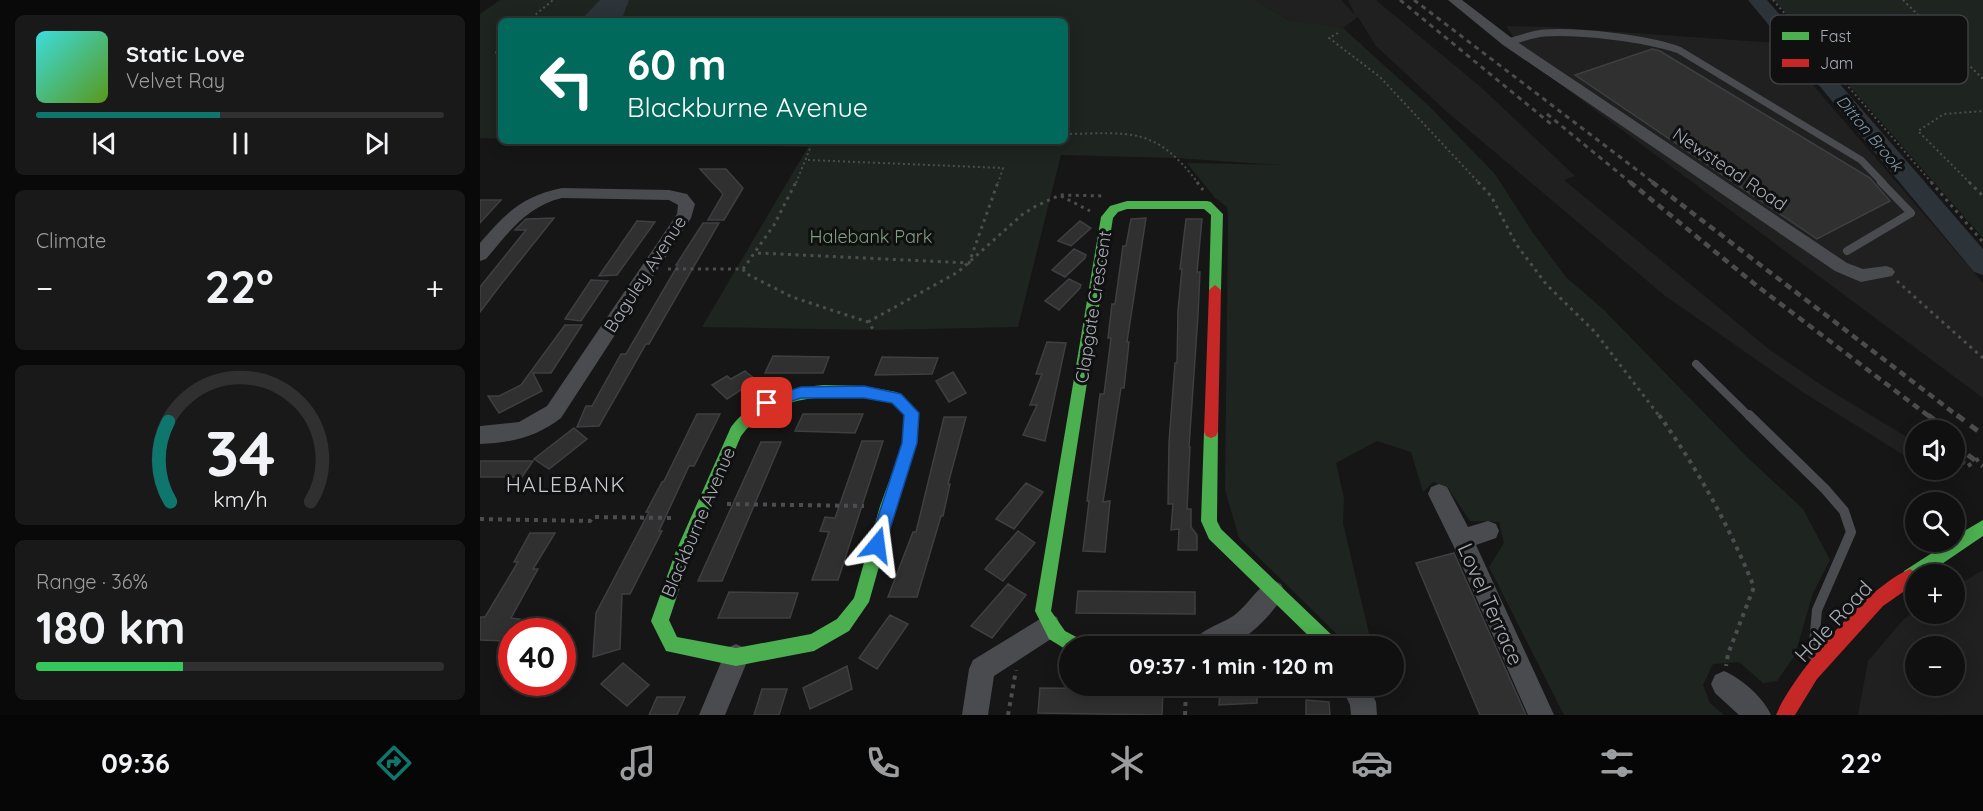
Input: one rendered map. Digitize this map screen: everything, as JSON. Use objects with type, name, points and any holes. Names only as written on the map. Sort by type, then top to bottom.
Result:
[{"type":"street","name":"Newstead Road","points":[[1454,0],[1508,42],[1841,267],[1861,276],[1886,272]]},
{"type":"street","name":"Baguley Avenue","points":[[480,255],[518,210],[532,201],[547,196],[562,193],[657,195],[681,198],[687,204],[685,214],[554,412],[536,425],[515,434],[480,435]]},
{"type":"street","name":"Clapgate Crescent","points":[[1048,626],[1043,611],[1107,217],[1114,209],[1127,205],[1207,205]]},
{"type":"street","points":[[1207,205],[1217,214],[1209,521],[1215,534],[1320,636]]},
{"type":"street","name":"Blackburne Avenue","points":[[864,392],[896,398],[912,413],[909,443],[888,506],[861,602],[843,625],[814,642],[736,657],[672,645],[660,621],[671,580],[704,504],[729,445],[745,420],[767,403],[801,393],[864,392]]},
{"type":"street","name":"Lovel Terrace","points":[[1438,494],[1462,539],[1541,715]]},
{"type":"street","name":"Hale Road","points":[[1789,714],[1811,673],[1877,600],[1983,527]]},
{"type":"street","points":[[1462,539],[1488,531]]},
{"type":"street","points":[[1221,636],[1245,622],[1273,592]]},
{"type":"street","points":[[975,715],[982,669],[1048,626],[1059,640]]},
{"type":"street","points":[[712,715],[736,657]]},
{"type":"street","points":[[1724,684],[1758,715]]},
{"type":"street","points":[[1360,696],[1363,702],[1364,715]]},
{"type":"lane","points":[[1508,42],[1542,33],[1656,42],[1679,50],[1861,160],[1911,213],[1847,250]]},
{"type":"lane","points":[[1696,364],[1825,489],[1844,512],[1851,532],[1817,610],[1811,673]]},
{"type":"path","points":[[532,18],[554,0]]},
{"type":"path","points":[[1773,0],[1786,15]]},
{"type":"path","points":[[1903,0],[1918,15]]},
{"type":"path","points":[[1338,33],[1329,38],[1380,77],[1491,196],[1516,244],[1546,284],[1595,332],[1640,388],[1688,456],[1730,530],[1754,587],[1728,654],[1724,684]]},
{"type":"path","points":[[1968,64],[1983,79]]},
{"type":"path","points":[[1846,84],[1983,242]]},
{"type":"path","points":[[1983,111],[1944,114],[1918,131],[1983,196]]},
{"type":"path","points":[[1068,134],[1126,135],[1157,142],[1168,149],[1208,195],[1207,205]]},
{"type":"path","points":[[648,269],[743,268],[758,253],[808,160],[812,144]]},
{"type":"path","points":[[808,160],[1003,168],[969,263]]},
{"type":"path","points":[[868,322],[969,263],[1023,214],[1060,195],[1100,217],[1107,217]]},
{"type":"path","points":[[758,253],[969,263]]},
{"type":"path","points":[[743,268],[745,273],[792,297],[868,322],[873,329]]},
{"type":"path","points":[[1886,272],[1983,358]]},
{"type":"path","points":[[1965,464],[1968,466],[1983,456]]},
{"type":"path","points":[[704,504],[888,506]]},
{"type":"path","points":[[480,519],[590,521],[593,517],[698,518]]},
{"type":"path","points":[[1008,715],[1021,643]]},
{"type":"path","points":[[1185,715],[1186,696]]},
{"type":"shaded area","points":[[600,0],[629,0],[622,18],[583,18]]},
{"type":"shaded area","points":[[1256,0],[1341,0],[1355,15],[1348,0],[1376,0],[1483,89],[1575,176],[1564,180],[1770,350],[1826,388],[1905,436],[1905,456],[1804,393],[1664,295],[1446,111],[1376,46],[1358,17],[1343,28],[1313,26],[1288,20]]},
{"type":"shaded area","points":[[1506,26],[1770,43],[1770,84],[1812,84],[1983,283],[1983,398],[1529,61]]},
{"type":"shaded area","points":[[1983,570],[1983,715],[1858,715],[1868,661],[1905,618],[1905,624],[1965,624],[1965,581]]},
{"type":"green space","name":"Halebank Park","points":[[500,0],[1256,0],[1288,20],[1343,28],[1429,106],[1495,174],[1533,233],[1566,277],[1604,310],[1748,458],[1803,509],[1830,560],[1813,593],[1795,655],[1777,681],[1763,683],[1739,662],[1713,664],[1703,685],[1710,703],[1724,715],[1564,715],[1489,567],[1504,543],[1499,522],[1470,521],[1448,488],[1433,482],[1423,492],[1411,452],[1377,441],[1336,463],[1344,498],[1343,523],[1370,636],[1339,636],[1239,538],[1225,490],[1227,207],[1215,198],[1187,163],[1281,165],[1176,158],[1061,155],[1018,327],[875,330],[702,327],[808,147],[700,144],[1068,144],[1068,18],[498,18],[498,139],[480,138],[480,14]]},
{"type":"green space","points":[[1774,0],[1983,0],[1983,238],[1848,84],[1968,84],[1968,15],[1787,15]]},
{"type":"building","points":[[1652,49],[1660,51],[1870,178],[1890,201],[1817,239],[1575,75]]},
{"type":"building","points":[[700,169],[726,169],[743,188],[724,220],[708,220],[723,194]]},
{"type":"building","points":[[480,200],[501,200],[480,223]]},
{"type":"building","points":[[554,218],[480,312],[480,287],[526,230],[515,230],[526,219]]},
{"type":"building","points":[[1146,218],[1127,342],[1129,342],[1124,388],[1121,388],[1103,502],[1110,501],[1105,552],[1083,551],[1100,394],[1104,394],[1111,338],[1108,338],[1112,304],[1115,304],[1123,246],[1126,246],[1131,219]]},
{"type":"building","points":[[1186,219],[1202,219],[1197,272],[1200,272],[1187,509],[1191,509],[1191,527],[1197,535],[1197,550],[1178,550],[1179,529],[1171,530],[1173,504],[1168,504],[1169,442],[1175,363],[1177,363],[1178,310],[1182,269],[1180,269]]},
{"type":"building","points":[[637,221],[655,222],[617,275],[599,276]]},
{"type":"building","points":[[1080,221],[1091,228],[1071,246],[1058,241]]},
{"type":"building","points":[[703,223],[719,223],[599,426],[577,427],[586,406],[592,406],[621,354],[626,354],[678,265],[676,265]]},
{"type":"building","points":[[1074,249],[1086,255],[1085,258],[1065,277],[1052,270]]},
{"type":"building","points":[[1069,279],[1081,285],[1059,310],[1045,301]]},
{"type":"building","points":[[591,280],[608,281],[581,321],[565,319]]},
{"type":"building","points":[[565,325],[582,325],[551,373],[533,373],[542,391],[499,413],[488,396],[499,396],[521,385]]},
{"type":"building","points":[[1047,342],[1066,343],[1045,441],[1023,435],[1037,405],[1030,405],[1042,374],[1036,374]]},
{"type":"building","points":[[773,356],[829,357],[823,373],[765,373]]},
{"type":"building","points":[[882,357],[938,358],[932,374],[875,375]]},
{"type":"building","points":[[745,371],[756,380],[727,399],[712,385],[727,376],[731,379]]},
{"type":"building","points":[[953,372],[966,393],[949,402],[936,381]]},
{"type":"building","points":[[697,414],[720,414],[694,466],[689,466],[659,531],[662,531],[630,594],[622,594],[620,649],[593,657],[596,613]]},
{"type":"building","points":[[803,414],[863,414],[855,433],[795,431]]},
{"type":"building","points":[[944,417],[966,417],[948,484],[950,484],[943,516],[941,516],[917,597],[888,597],[913,532],[916,532]]},
{"type":"building","points":[[574,428],[587,439],[549,469],[534,459]]},
{"type":"building","points":[[862,441],[883,441],[838,580],[812,580],[829,532],[820,531],[825,517],[835,518]]},
{"type":"building","points":[[761,442],[781,442],[722,581],[698,581]]},
{"type":"building","points":[[480,461],[533,461],[522,477],[480,477]]},
{"type":"building","points":[[1026,483],[1043,492],[1014,529],[996,519]]},
{"type":"building","points":[[1018,531],[1035,543],[1003,581],[985,569]]},
{"type":"building","points":[[530,533],[555,533],[533,569],[538,569],[511,618],[498,618],[498,641],[480,640],[480,617],[485,617],[518,562],[514,562]]},
{"type":"building","points":[[1454,553],[1526,715],[1480,715],[1416,563]]},
{"type":"building","points":[[1008,584],[1026,595],[992,638],[971,626]]},
{"type":"building","points":[[1078,591],[1195,592],[1195,614],[1076,613]]},
{"type":"building","points":[[729,592],[798,593],[790,618],[718,618]]},
{"type":"building","points":[[890,615],[908,624],[877,669],[859,658]]},
{"type":"building","points":[[623,663],[649,685],[627,706],[601,684]]},
{"type":"building","points":[[847,666],[852,689],[810,709],[803,688]]},
{"type":"building","points":[[1040,688],[1059,688],[1059,696],[1163,696],[1162,715],[1038,713]]},
{"type":"building","points":[[762,689],[787,689],[779,715],[754,715]]},
{"type":"building","points":[[1219,696],[1257,696],[1257,703],[1219,705]]},
{"type":"building","points":[[657,697],[685,697],[677,715],[649,715]]},
{"type":"building","points":[[1306,700],[1329,702],[1330,715],[1306,715]]},
{"type":"waterway","name":"Ditton Brook","points":[[1757,0],[1770,15]]},
{"type":"waterway","name":"Ditton Brook","points":[[1828,84],[1983,266]]},
{"type":"railway","points":[[1400,0],[1551,124]]},
{"type":"railway","points":[[1414,0],[1654,183]]},
{"type":"railway","points":[[1547,114],[1631,183]]},
{"type":"railway","points":[[1630,182],[1757,286],[1930,417]]},
{"type":"railway","points":[[1652,182],[1959,417]]},
{"type":"railway","points":[[1928,415],[1935,420]]},
{"type":"railway","points":[[1957,415],[1983,435]]},
{"type":"railway","points":[[1965,453],[1983,466]]},
{"type":"traffic: fast","points":[[1059,637],[1048,624],[1043,611],[1107,217],[1114,209],[1127,205],[1207,205],[1217,214],[1215,290]]},
{"type":"traffic: fast","points":[[824,391],[864,392],[896,398],[912,413],[910,443],[888,506],[861,602],[843,625],[814,642],[736,657],[672,645],[660,621],[665,603],[691,534],[736,432],[747,418],[765,406],[793,395],[824,391]]},
{"type":"traffic: fast","points":[[1211,432],[1209,521],[1215,534],[1321,636]]},
{"type":"traffic: fast","points":[[1929,564],[1983,527]]},
{"type":"traffic: jam","points":[[1211,432],[1215,290]]},
{"type":"traffic: jam","points":[[1785,715],[1811,673],[1877,600],[1905,580]]},
{"type":"district","name":"HALEBANK","points":[[566,484]]},
{"type":"route","points":[[767,403],[801,393],[864,392],[896,398],[912,413],[909,443],[877,545]]}]
